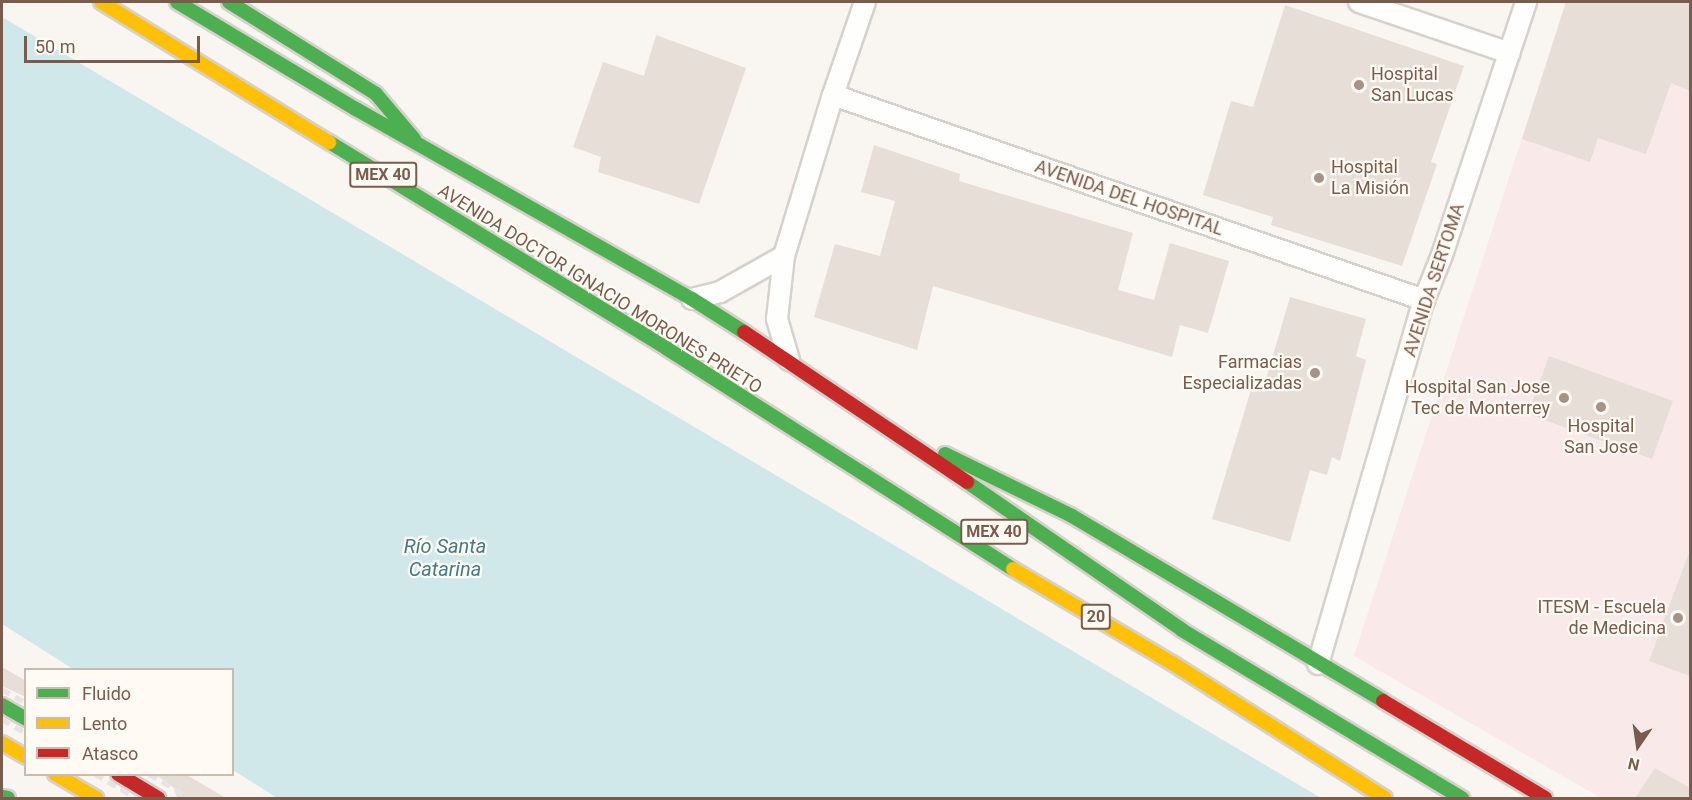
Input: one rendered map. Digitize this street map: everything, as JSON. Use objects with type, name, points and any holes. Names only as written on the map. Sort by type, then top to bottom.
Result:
[{"type":"main road","name":"AVENIDA DOCTOR IGNACIO MORONES PRIETO","points":[[101,2],[666,348],[804,438],[1035,582],[1172,663],[1385,798]]},
{"type":"main road","name":"AVENIDA DOCTOR IGNACIO MORONES PRIETO","points":[[177,2],[356,109],[692,299],[789,360],[871,418]]},
{"type":"main road","points":[[229,2],[376,94],[416,142]]},
{"type":"main road","points":[[871,418],[1072,516],[1545,798]]},
{"type":"main road","points":[[871,418],[1182,630],[1461,798]]},
{"type":"main road","name":"AVENIDA DOCTOR IGNACIO MORONES PRIETO","points":[[804,438],[887,474],[915,490]]},
{"type":"main road","points":[[1077,576],[1182,630]]},
{"type":"main road","points":[[2,705],[24,718]]},
{"type":"main road","points":[[2,743],[24,756]]},
{"type":"main road","points":[[58,776],[96,798]]},
{"type":"main road","points":[[121,776],[158,798]]},
{"type":"main road","points":[[2,797],[8,798]]},
{"type":"street","points":[[789,360],[777,319],[784,256],[833,95],[865,2]]},
{"type":"street","points":[[1359,2],[1510,53]]},
{"type":"street","name":"AVENIDA SERTOMA","points":[[1318,664],[1424,300],[1526,2]]},
{"type":"street","name":"AVENIDA DEL HOSPITAL","points":[[833,95],[1424,300]]},
{"type":"street","points":[[692,299],[720,292],[784,256]]},
{"type":"shaded area","name":"Hospital San Jose Tec de Monterrey","points":[[1566,2],[1690,2],[1690,798],[1601,798],[1354,656]]},
{"type":"water","name":"Río Santa Catarina","points":[[2,17],[1321,798],[277,798],[234,771],[234,668],[71,668],[2,624]]},
{"type":"building","points":[[1566,2],[1690,2],[1690,91],[1671,83],[1646,154],[1598,138],[1590,162],[1522,139]]},
{"type":"building","points":[[1285,5],[1464,66],[1431,162],[1437,164],[1402,266],[1271,225],[1273,217],[1203,195],[1231,101],[1253,107]]},
{"type":"building","points":[[656,35],[746,68],[699,204],[598,172],[601,157],[573,147],[603,62],[644,76]]},
{"type":"building","points":[[874,145],[960,174],[959,181],[1133,233],[1118,290],[1154,300],[1170,243],[1229,261],[1208,333],[1180,325],[1172,357],[933,286],[917,350],[814,317],[835,244],[880,256],[895,201],[861,192]]},
{"type":"building","points":[[1290,297],[1366,319],[1356,356],[1366,360],[1340,461],[1332,457],[1327,475],[1310,470],[1290,542],[1212,519],[1253,383],[1264,386]]},
{"type":"building","name":"Hospital San Jose","points":[[1549,356],[1673,401],[1652,459],[1528,414]]},
{"type":"building","name":"ITESM - Escuela de Medicina","points":[[1688,555],[1690,555],[1690,676],[1649,661]]},
{"type":"building","points":[[2,667],[24,680],[24,696],[2,686]]},
{"type":"building","points":[[1655,768],[1690,788],[1690,798],[1635,798]]},
{"type":"building","points":[[158,776],[188,776],[226,798],[177,798],[174,788]]},
{"type":"railway","points":[[2,689],[24,702]]},
{"type":"railway","points":[[2,719],[24,732]]},
{"type":"railway","points":[[98,776],[136,798]]},
{"type":"railway","points":[[152,776],[190,798]]},
{"type":"traffic: fast","points":[[177,2],[356,109],[692,299],[744,332]]},
{"type":"traffic: fast","points":[[229,2],[376,94],[414,139]]},
{"type":"traffic: fast","points":[[329,142],[666,348],[1013,569]]},
{"type":"traffic: fast","points":[[945,454],[1072,516],[1383,701]]},
{"type":"traffic: fast","points":[[967,482],[1182,630],[1462,798]]},
{"type":"traffic: fast","points":[[2,705],[24,718]]},
{"type":"traffic: fast","points":[[2,797],[8,798]]},
{"type":"traffic: slow","points":[[101,2],[329,142]]},
{"type":"traffic: slow","points":[[1013,569],[1172,663],[1385,798]]},
{"type":"traffic: slow","points":[[2,743],[24,756]]},
{"type":"traffic: slow","points":[[58,776],[96,798]]},
{"type":"traffic: jam","points":[[744,332],[967,482]]},
{"type":"traffic: jam","points":[[1383,701],[1545,798]]},
{"type":"traffic: jam","points":[[121,776],[158,798]]},
{"type":"place","name":"Hospital San Lucas","points":[[1359,85]]},
{"type":"place","name":"Hospital La Misión","points":[[1319,178]]},
{"type":"place","name":"Farmacias Especializadas","points":[[1315,373]]},
{"type":"place","name":"Hospital San Jose Tec de Monterrey","points":[[1564,398]]},
{"type":"place","name":"Hospital San Jose","points":[[1601,407]]},
{"type":"place","name":"ITESM - Escuela de Medicina","points":[[1678,618]]}]
